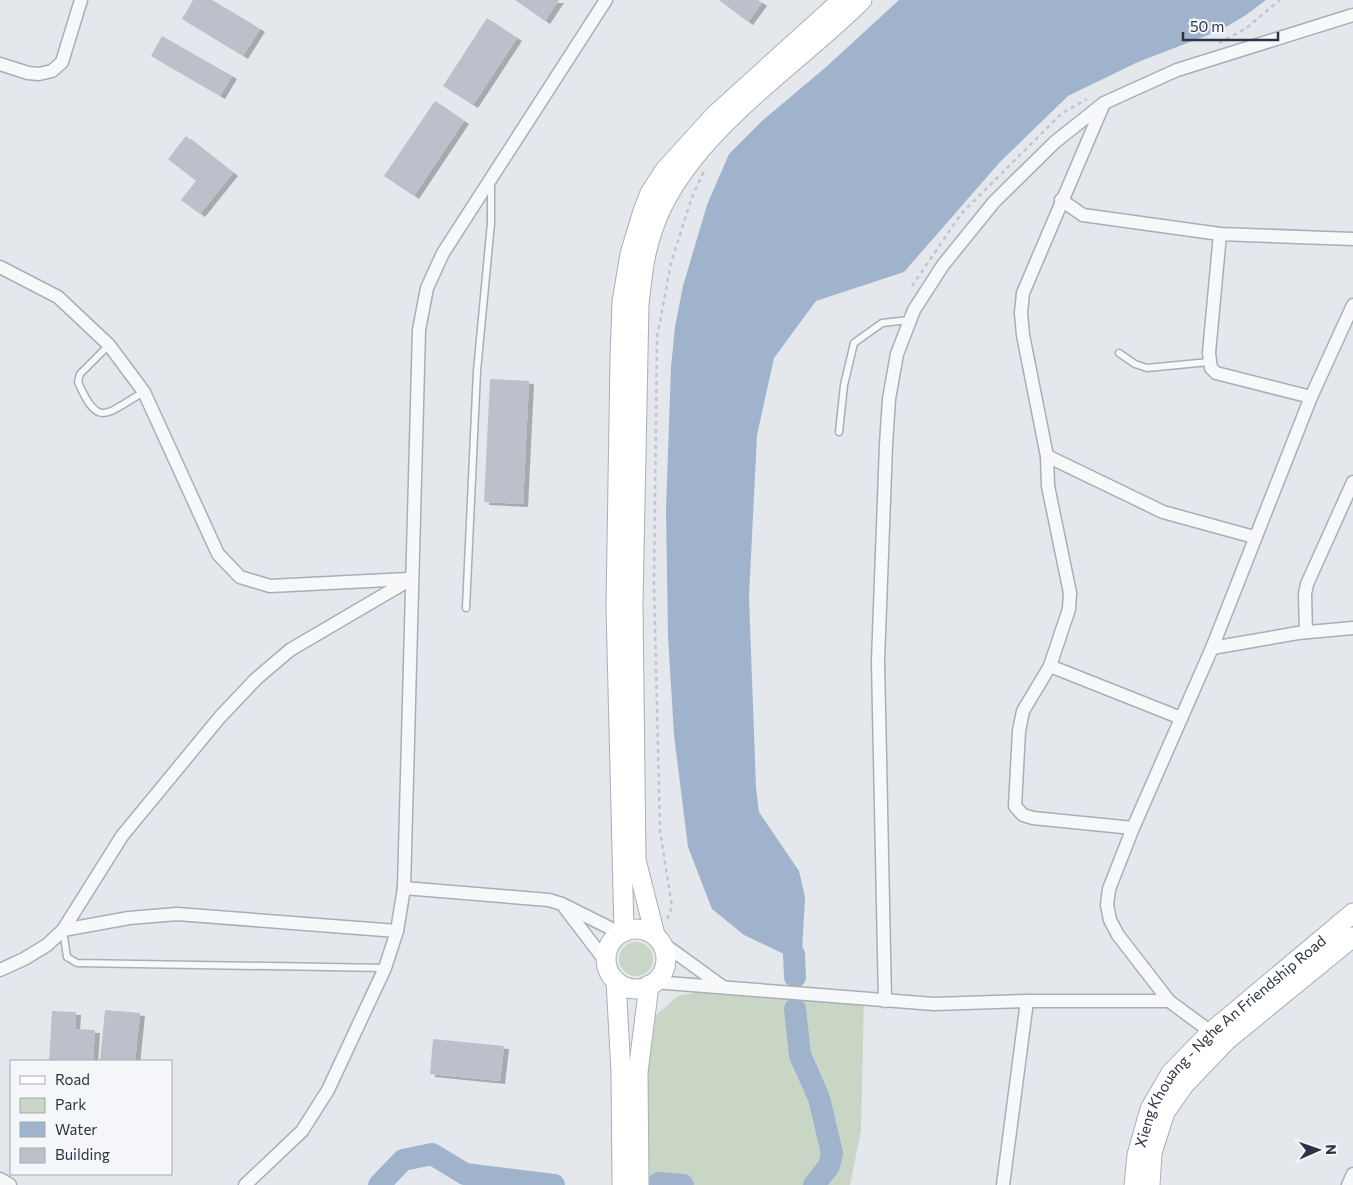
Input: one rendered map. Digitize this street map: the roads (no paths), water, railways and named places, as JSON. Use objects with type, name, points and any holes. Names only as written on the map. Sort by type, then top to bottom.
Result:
[{"type":"street","points":[[0,64],[28,73],[39,74],[52,71],[62,62],[81,0]]},
{"type":"street","points":[[245,1185],[302,1131],[328,1090],[385,968],[397,931],[404,888],[419,330],[427,288],[443,253],[606,0]]},
{"type":"street","points":[[607,963],[609,946],[622,932],[616,607],[622,302],[630,254],[650,193],[671,163],[715,114],[842,0]]},
{"type":"street","points":[[640,1185],[638,1072],[652,983],[660,975],[666,959],[658,939],[636,860],[633,642],[639,304],[646,255],[653,228],[663,205],[684,169],[741,110],[862,0]]},
{"type":"street","points":[[885,1001],[878,661],[889,399],[897,354],[911,319],[943,265],[994,202],[1056,142],[1104,103],[1177,70],[1353,15]]},
{"type":"street","points":[[1104,103],[1061,200],[1023,293],[1021,313],[1023,335],[1047,456],[1048,486],[1070,593],[1069,609],[1050,666],[1023,711],[1019,731],[1015,806],[1023,815],[1033,818],[1132,828]]},
{"type":"street","points":[[1061,200],[1083,215],[1220,234],[1353,239]]},
{"type":"street","points":[[1220,234],[1209,362],[1216,373],[1311,396]]},
{"type":"street","points":[[0,268],[58,297],[110,345],[144,392],[218,554],[240,577],[270,586],[411,578]]},
{"type":"street","points":[[1211,1032],[1169,1001],[1118,935],[1110,920],[1107,905],[1109,889],[1132,828],[1212,648],[1311,396],[1350,319],[1353,305]]},
{"type":"street","points":[[1047,456],[1163,512],[1254,537]]},
{"type":"street","points":[[1306,632],[1305,594],[1307,584],[1353,482]]},
{"type":"street","points":[[0,970],[40,950],[63,930],[122,836],[220,716],[256,678],[290,650],[411,578]]},
{"type":"street","points":[[1212,648],[1306,632],[1353,628]]},
{"type":"street","points":[[1050,666],[1181,718]]},
{"type":"street","points":[[404,888],[521,897],[562,904],[622,932],[640,929],[658,939],[724,987]]},
{"type":"street","points":[[562,904],[607,963],[616,981],[621,1072],[622,1185]]},
{"type":"street","name":"Xieng Khouang - Nghe An Friendship Road","points":[[1134,1185],[1136,1154],[1150,1110],[1171,1073],[1211,1032],[1353,913]]},
{"type":"street","points":[[63,930],[129,918],[177,914],[397,931]]},
{"type":"street","name":"Xieng Khouang - Nghe An Friendship Road","points":[[1150,1185],[1152,1153],[1165,1112],[1184,1085],[1227,1040],[1353,937]]},
{"type":"street","points":[[616,981],[630,988],[652,983],[934,1004],[1027,1001],[1169,1001]]},
{"type":"street","points":[[1003,1185],[1027,1001]]},
{"type":"street","points":[[1348,1185],[1353,1174]]},
{"type":"street","points":[[0,1180],[10,1185]]},
{"type":"lane","points":[[466,608],[477,371],[491,223],[491,179]]},
{"type":"lane","points":[[839,432],[844,384],[854,343],[882,323],[911,319]]},
{"type":"lane","points":[[110,345],[80,374],[78,382],[88,405],[95,413],[105,414],[144,392]]},
{"type":"lane","points":[[1119,353],[1146,368],[1209,362]]},
{"type":"lane","points":[[63,930],[66,957],[77,964],[385,968]]},
{"type":"water","points":[[899,0],[1266,0],[1221,30],[1138,62],[1068,96],[1000,162],[904,272],[816,301],[774,358],[757,435],[749,597],[756,788],[759,812],[799,871],[805,897],[802,952],[786,955],[744,935],[712,909],[688,847],[674,735],[668,636],[666,509],[671,367],[675,327],[683,286],[707,205],[729,154],[762,121],[826,67]]},
{"type":"waterway","points":[[794,954],[795,977]]},
{"type":"waterway","points":[[795,1009],[800,1055],[819,1098],[832,1153],[829,1166],[814,1185]]},
{"type":"waterway","points":[[379,1185],[403,1160],[432,1154],[465,1174],[554,1185]]},
{"type":"waterway","points":[[659,1183],[683,1185]]}]
